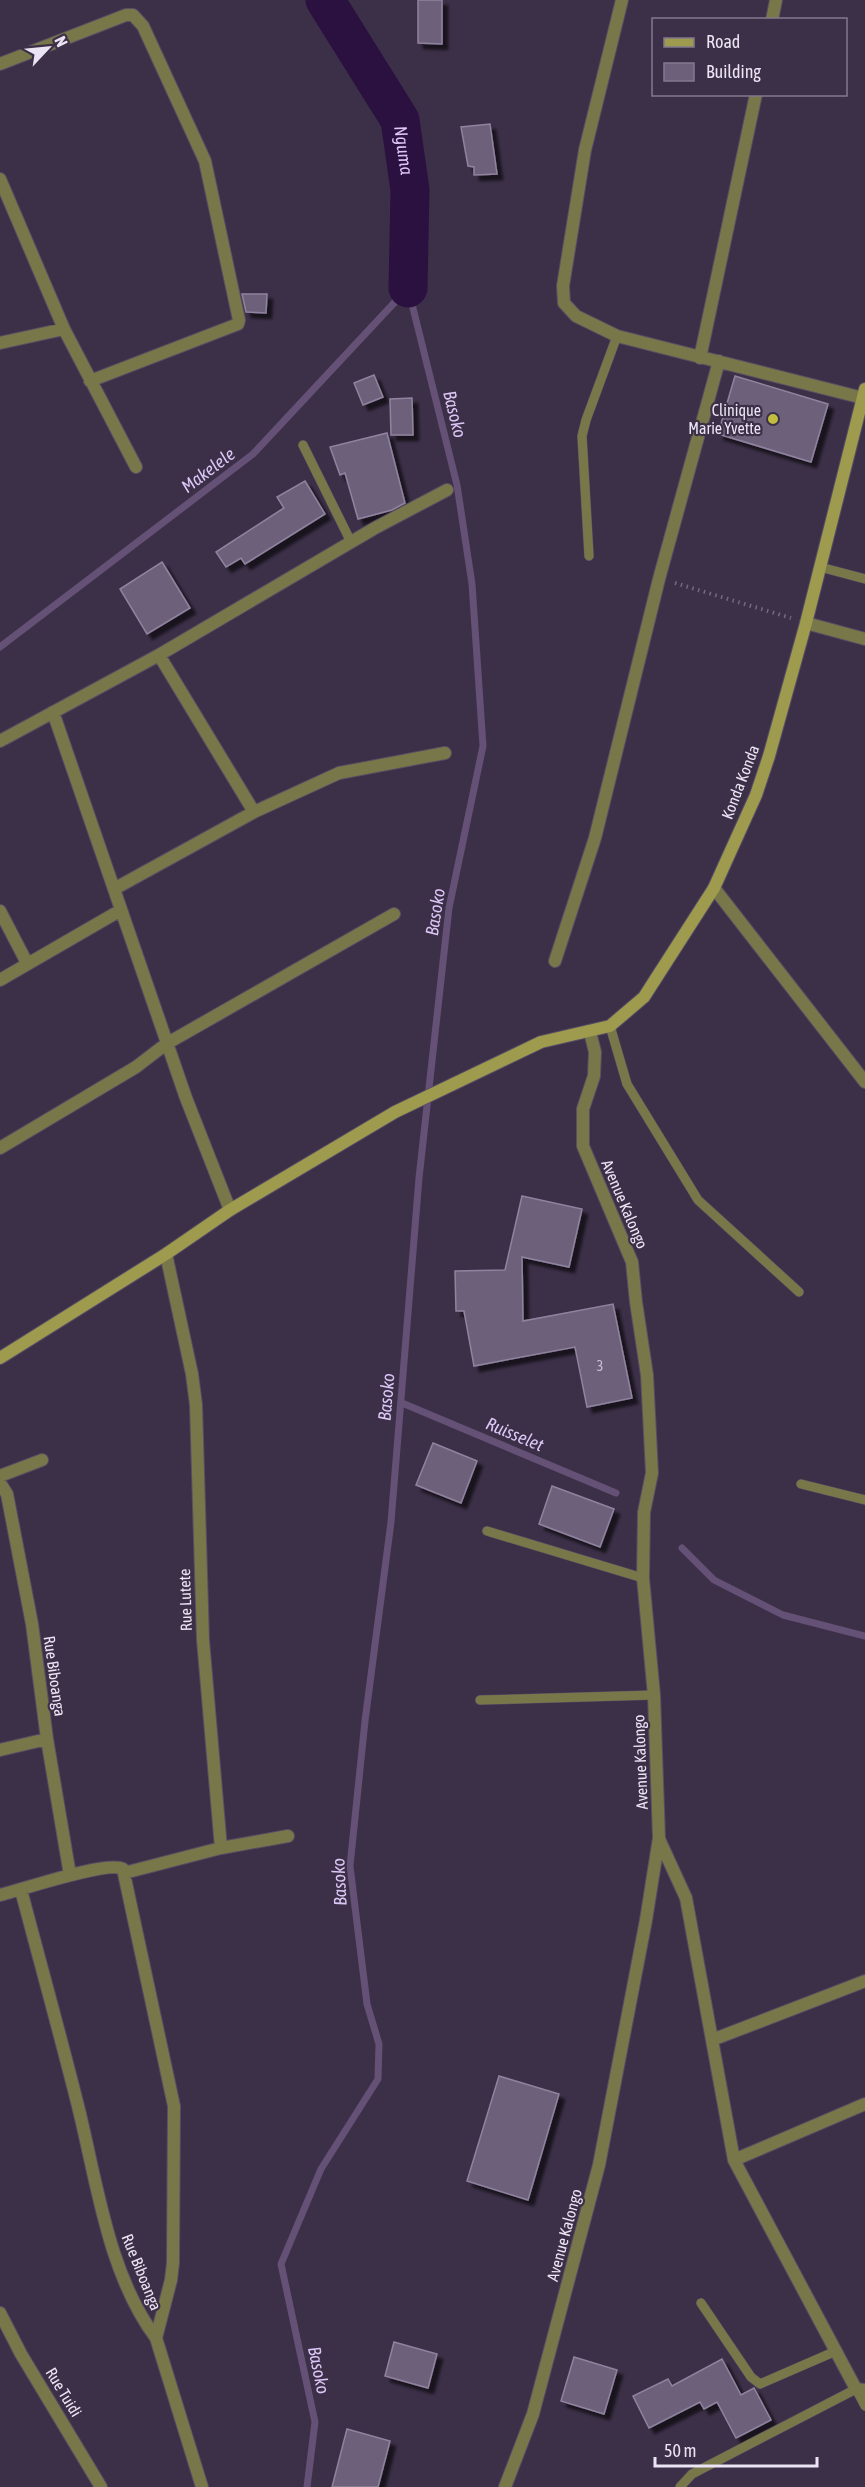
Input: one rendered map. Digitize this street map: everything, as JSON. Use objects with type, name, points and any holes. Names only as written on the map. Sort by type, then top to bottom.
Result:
[{"type":"street","points":[[622,0],[585,150],[562,286],[564,303],[576,316],[617,336],[700,358],[864,394]]},
{"type":"street","points":[[772,18],[776,0]]},
{"type":"street","points":[[0,64],[126,15],[133,15],[143,26],[205,161],[238,324],[90,381]]},
{"type":"street","points":[[700,358],[756,96]]},
{"type":"street","points":[[0,179],[64,329],[136,467]]},
{"type":"street","points":[[0,343],[64,329]]},
{"type":"street","points":[[555,961],[595,838],[659,579],[719,361]]},
{"type":"street","name":"Konda Konda","points":[[0,1358],[166,1254],[230,1210],[395,1112],[541,1042],[610,1026],[644,997],[714,888],[756,795],[806,623],[864,394]]},
{"type":"street","points":[[0,741],[159,655],[351,542],[447,490]]},
{"type":"street","points":[[806,623],[865,639]]},
{"type":"street","points":[[159,655],[254,813]]},
{"type":"street","points":[[53,712],[166,1044],[230,1210]]},
{"type":"street","points":[[114,890],[254,813],[339,773],[445,753]]},
{"type":"street","points":[[714,888],[861,1068],[865,1082]]},
{"type":"street","points":[[0,980],[121,910]]},
{"type":"street","points":[[0,911],[27,963]]},
{"type":"street","points":[[0,1148],[136,1066],[166,1044],[394,914]]},
{"type":"street","name":"Avenue Kalongo","points":[[505,2487],[533,2414],[599,2165],[646,1920],[659,1838],[654,1695],[643,1578],[644,1512],[652,1473],[647,1375],[632,1262],[583,1146],[583,1109],[594,1076],[595,1052],[590,1032]]},
{"type":"street","name":"Rue Lutete","points":[[166,1254],[192,1374],[196,1405],[203,1640],[221,1848]]},
{"type":"street","points":[[0,1476],[42,1460]]},
{"type":"street","name":"Rue Biboanga","points":[[0,1483],[6,1494],[32,1624],[47,1738],[70,1875]]},
{"type":"street","points":[[0,1750],[47,1738]]},
{"type":"street","points":[[0,1895],[70,1875],[122,1870],[288,1836]]},
{"type":"street","points":[[659,1838],[686,1898],[734,2160],[836,2351],[861,2390]]},
{"type":"street","name":"Rue Biboanga","points":[[122,1870],[174,2106],[173,2263],[156,2338]]},
{"type":"street","name":"Rue Biboanga","points":[[21,1890],[62,2038],[113,2251],[142,2319],[156,2338]]},
{"type":"street","points":[[712,2040],[865,1981]]},
{"type":"street","points":[[734,2160],[865,2104]]},
{"type":"street","name":"Rue Tuidi","points":[[0,2313],[21,2354],[101,2487]]},
{"type":"street","points":[[156,2338],[202,2487]]},
{"type":"lane","points":[[589,556],[582,436],[617,336]]},
{"type":"lane","points":[[303,445],[351,542]]},
{"type":"lane","points":[[820,567],[865,579]]},
{"type":"lane","points":[[610,1026],[627,1084],[698,1200],[800,1292]]},
{"type":"lane","points":[[801,1484],[865,1500]]},
{"type":"lane","points":[[487,1531],[643,1578]]},
{"type":"lane","points":[[480,1700],[654,1695]]},
{"type":"lane","points":[[701,2303],[751,2377],[760,2384],[836,2351]]},
{"type":"lane","points":[[680,2487],[692,2474],[861,2390],[865,2406]]},
{"type":"path","points":[[659,579],[806,623]]},
{"type":"building","points":[[418,0],[442,0],[442,44],[418,43]]},
{"type":"building","points":[[490,124],[497,174],[474,175],[474,167],[468,166],[461,127]]},
{"type":"building","points":[[242,294],[267,294],[266,313],[246,312]]},
{"type":"building","points":[[374,375],[383,397],[363,405],[354,383]]},
{"type":"building","name":"Clinique Marie Yvette","points":[[735,376],[828,404],[811,462],[718,434]]},
{"type":"building","points":[[412,398],[413,435],[391,435],[390,399]]},
{"type":"building","points":[[387,433],[405,503],[392,510],[358,519],[345,473],[340,475],[330,447]]},
{"type":"building","points":[[305,481],[325,514],[245,564],[241,558],[226,567],[216,552],[284,508],[277,497]]},
{"type":"building","points":[[162,562],[190,608],[147,634],[120,589]]},
{"type":"building","points":[[522,1196],[582,1209],[569,1267],[522,1257],[523,1321],[613,1304],[632,1398],[587,1407],[575,1347],[474,1366],[464,1311],[456,1311],[455,1271],[505,1270]]},
{"type":"building","points":[[433,1443],[477,1461],[461,1503],[416,1485]]},
{"type":"building","points":[[552,1486],[614,1509],[600,1547],[539,1524]]},
{"type":"building","points":[[499,2076],[559,2094],[528,2200],[467,2181]]},
{"type":"building","points":[[394,2342],[437,2354],[428,2388],[385,2376]]},
{"type":"building","points":[[574,2357],[617,2370],[604,2414],[561,2401]]},
{"type":"building","points":[[722,2359],[741,2395],[754,2388],[771,2420],[736,2438],[717,2402],[704,2409],[700,2402],[649,2428],[633,2396],[668,2379],[672,2386]]},
{"type":"building","points":[[347,2429],[390,2441],[378,2487],[332,2487]]},
{"type":"waterway","name":"Nguma","points":[[325,0],[400,120],[410,190],[408,288]]},
{"type":"waterway","name":"Makelele","points":[[0,647],[253,454],[408,288]]},
{"type":"waterway","name":"Basoko","points":[[307,2487],[315,2422],[281,2264],[321,2169],[378,2079],[379,2044],[367,2004],[350,1866],[365,1721],[391,1522],[419,1178],[449,908],[483,746],[472,584],[457,485],[408,288]]},
{"type":"waterway","name":"Ruisselet","points":[[402,1403],[616,1493]]},
{"type":"waterway","name":"Ruisselet","points":[[682,1548],[714,1580],[783,1615],[865,1636]]},
{"type":"place","name":"Clinique Marie Yvette","points":[[773,419]]}]
